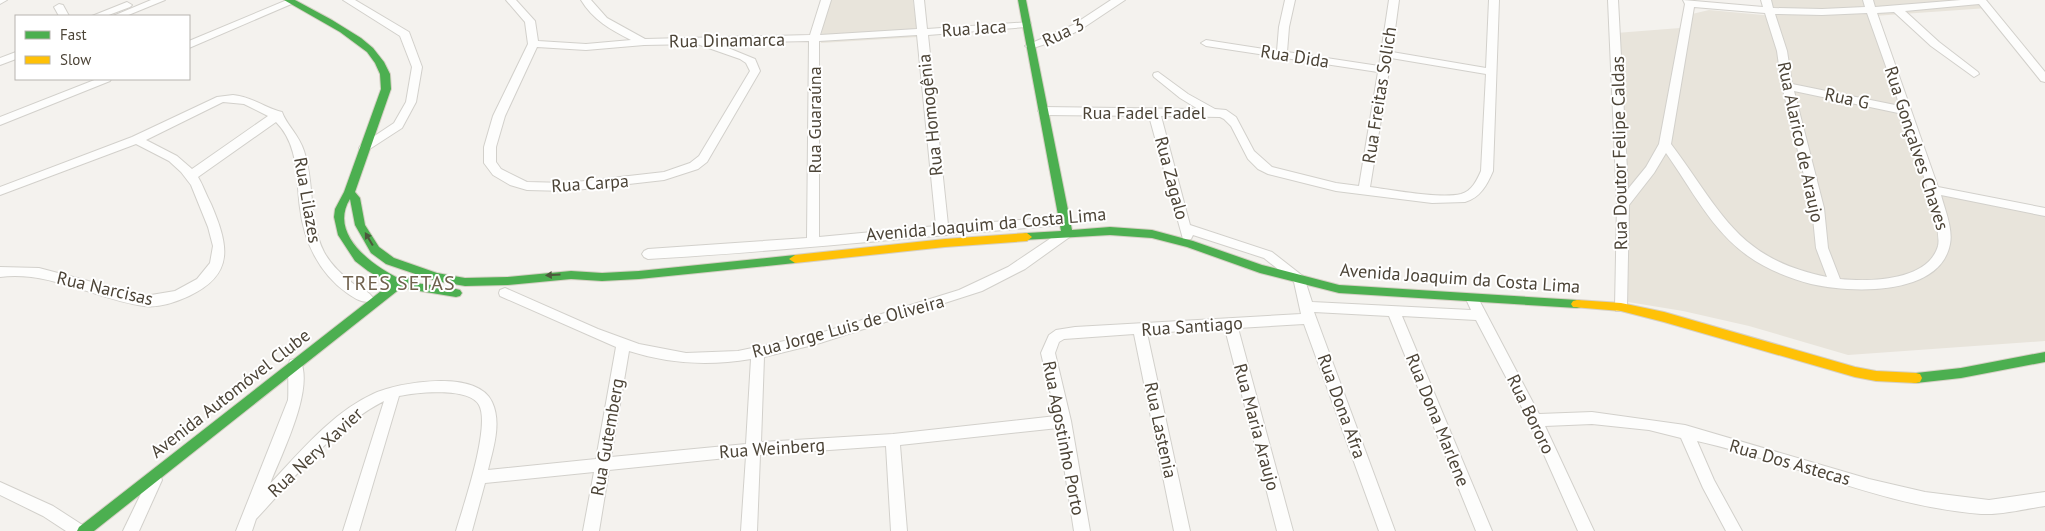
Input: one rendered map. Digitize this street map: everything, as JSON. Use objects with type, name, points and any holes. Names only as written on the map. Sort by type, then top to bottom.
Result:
[{"type":"main road","points":[[1022,0],[1065,227]]},
{"type":"main road","name":"Avenida Joaquim da Costa Lima","points":[[289,1],[334,24],[371,51],[379,60],[385,74],[386,89],[349,193],[342,200],[339,210],[340,226],[351,248],[360,260],[399,283],[438,291],[467,294],[505,293],[559,287],[602,277],[740,265],[945,243],[1065,227],[1152,234],[1189,244],[1260,269],[1340,289],[1472,299],[1620,307],[1660,315],[1877,376],[1911,378],[1944,375],[2045,357]]},
{"type":"main road","name":"Avenida Joaquim da Costa Lima","points":[[349,193],[355,198],[360,225],[375,250],[390,261],[436,277],[465,282],[508,281],[571,274],[602,277]]},
{"type":"main road","points":[[390,261],[399,283],[436,277]]},
{"type":"main road","points":[[367,265],[368,295],[391,302]]},
{"type":"main road","name":"Avenida Automóvel Clube","points":[[84,531],[295,364],[368,295],[399,283]]},
{"type":"main road","points":[[410,298],[438,291]]},
{"type":"street","points":[[100,15],[138,0]]},
{"type":"street","points":[[121,15],[160,0]]},
{"type":"street","points":[[348,0],[405,34],[417,67],[411,102],[398,125],[365,148]]},
{"type":"street","points":[[511,0],[530,21],[533,44]]},
{"type":"street","points":[[586,0],[589,8],[619,30],[644,42]]},
{"type":"street","name":"Rua Guaraúna","points":[[813,243],[814,38],[826,0]]},
{"type":"street","name":"Rua Homogênia","points":[[919,0],[942,230]]},
{"type":"street","name":"Rua 3","points":[[1030,46],[1052,40],[1068,32],[1089,20],[1109,2],[1120,0]]},
{"type":"street","points":[[1282,54],[1284,23],[1290,0]]},
{"type":"street","name":"Rua Freitas Solich","points":[[1364,189],[1387,54],[1394,0]]},
{"type":"street","name":"Rua Fadel Fadel","points":[[1043,111],[1212,112],[1227,115],[1240,129],[1248,150],[1258,164],[1268,170],[1336,187],[1432,199],[1465,198],[1481,186],[1487,171],[1494,0]]},
{"type":"street","name":"Rua Doutor Felipe Caldas","points":[[1614,0],[1623,204],[1620,307]]},
{"type":"street","points":[[190,45],[289,1]]},
{"type":"street","points":[[1623,204],[1650,170],[1665,144],[1689,2],[1768,5],[1870,5],[1896,8],[1981,1],[2045,79]]},
{"type":"street","name":"Rua Alarico de Araujo","points":[[1768,5],[1782,51],[1788,86],[1818,208],[1822,248],[1836,284]]},
{"type":"street","name":"Rua Gonçalves Chaves","points":[[1665,144],[1720,223],[1737,241],[1752,252],[1790,272],[1836,284],[1864,286],[1904,280],[1927,269],[1938,258],[1945,244],[1945,236],[1934,190],[1870,5]]},
{"type":"street","points":[[1896,8],[1935,44],[1974,74]]},
{"type":"street","name":"Rua Jaca","points":[[922,32],[1026,24]]},
{"type":"street","points":[[605,45],[619,30]]},
{"type":"street","name":"Rua Dinamarca","points":[[533,44],[566,46],[605,45],[644,42],[814,38],[922,32]]},
{"type":"street","name":"Rua Carpa","points":[[533,44],[499,116],[490,146],[490,163],[497,172],[514,182],[527,186],[567,187],[664,176],[688,169],[703,159],[755,71],[751,61],[744,57],[699,41]]},
{"type":"street","name":"Rua Dida","points":[[1206,43],[1384,70]]},
{"type":"street","points":[[0,53],[15,47]]},
{"type":"street","points":[[1387,54],[1491,72]]},
{"type":"street","points":[[0,62],[15,55]]},
{"type":"street","points":[[1158,75],[1184,96],[1212,112]]},
{"type":"street","points":[[0,121],[103,80]]},
{"type":"street","name":"Rua G","points":[[1788,86],[1906,111]]},
{"type":"street","name":"Rua Lilazes","points":[[0,191],[136,140],[221,99],[233,97],[246,99],[278,115],[290,129],[299,145],[309,223],[321,259],[340,281],[368,295]]},
{"type":"street","name":"Rua Zagalo","points":[[1154,112],[1189,244]]},
{"type":"street","points":[[192,176],[278,115]]},
{"type":"street","name":"Rua Narcisas","points":[[0,272],[39,273],[145,301],[166,300],[188,291],[205,280],[214,269],[219,255],[218,233],[192,176],[165,154],[136,140]]},
{"type":"street","points":[[1934,190],[2045,212]]},
{"type":"street","points":[[648,254],[813,243],[942,230],[1065,227]]},
{"type":"street","name":"Rua Jorge Luis de Oliveira","points":[[505,293],[623,344],[687,358],[725,357],[758,353],[823,337],[957,295],[1003,276],[1036,256],[1065,227]]},
{"type":"street","points":[[1185,228],[1268,255],[1300,280]]},
{"type":"street","points":[[737,249],[740,265]]},
{"type":"street","name":"Rua Dona Afra","points":[[1300,280],[1308,313],[1388,531]]},
{"type":"street","name":"Rua Bororo","points":[[1472,299],[1535,420],[1586,531]]},
{"type":"street","name":"Rua Santiago","points":[[1075,332],[1230,323],[1308,313],[1393,310],[1480,315]]},
{"type":"street","name":"Rua Dona Marlene","points":[[1393,310],[1484,531]]},
{"type":"street","name":"Rua Maria Araujo","points":[[1230,323],[1285,531]]},
{"type":"street","name":"Rua Lastenia","points":[[1140,329],[1182,531]]},
{"type":"street","name":"Rua Agostinho Porto","points":[[1075,332],[1061,334],[1054,339],[1048,353],[1064,421],[1082,531]]},
{"type":"street","name":"Rua Gutemberg","points":[[591,531],[623,344]]},
{"type":"street","points":[[749,531],[758,353]]},
{"type":"street","points":[[244,531],[295,400],[297,385],[295,364]]},
{"type":"street","name":"Rua Nery Xavier","points":[[250,515],[346,419],[368,402],[394,391],[419,386],[466,388],[482,396],[488,409],[488,432],[479,477],[464,531]]},
{"type":"street","points":[[351,531],[394,391]]},
{"type":"street","name":"Rua Dos Astecas","points":[[1535,420],[1566,417],[1605,418],[1685,431],[1866,484],[1930,500],[1984,507],[2045,499]]},
{"type":"street","name":"Rua Weinberg","points":[[479,477],[753,449],[894,440],[1064,421]]},
{"type":"street","points":[[1685,431],[1708,483],[1734,531]]},
{"type":"street","points":[[894,440],[899,531]]},
{"type":"street","points":[[131,531],[158,473]]},
{"type":"street","points":[[0,488],[48,511],[79,531]]},
{"type":"shaded area","points":[[825,0],[913,0],[918,37],[821,43]]},
{"type":"shaded area","points":[[1769,0],[1982,0],[1988,8],[1874,16],[1937,194],[2045,215],[2045,341],[1848,355],[1749,326],[1683,311],[1622,301],[1616,33],[1680,28],[1692,14],[1709,10],[1774,16]]},
{"type":"traffic: fast","points":[[288,0],[329,21],[358,40],[370,50],[385,74],[386,89],[349,193],[340,209],[341,226],[348,243],[366,265],[395,281],[412,287],[456,293]]},
{"type":"traffic: fast","points":[[1022,0],[1067,233]]},
{"type":"traffic: fast","points":[[349,193],[355,198],[360,225],[375,250],[390,261],[436,277],[465,282],[508,281],[571,275],[602,277],[639,275],[795,259]]},
{"type":"traffic: fast","points":[[1027,237],[1110,231],[1152,234],[1189,244],[1260,269],[1339,289],[1577,304]]},
{"type":"traffic: fast","points":[[84,531],[364,309],[399,283],[411,281]]},
{"type":"traffic: fast","points":[[1916,378],[1961,373],[2045,357]]},
{"type":"traffic: slow","points":[[795,259],[945,243],[1027,237]]},
{"type":"traffic: slow","points":[[1577,304],[1621,307],[1664,317],[1855,372],[1876,376],[1916,378]]},
{"type":"district","name":"TRES SETAS","points":[[399,283]]}]
